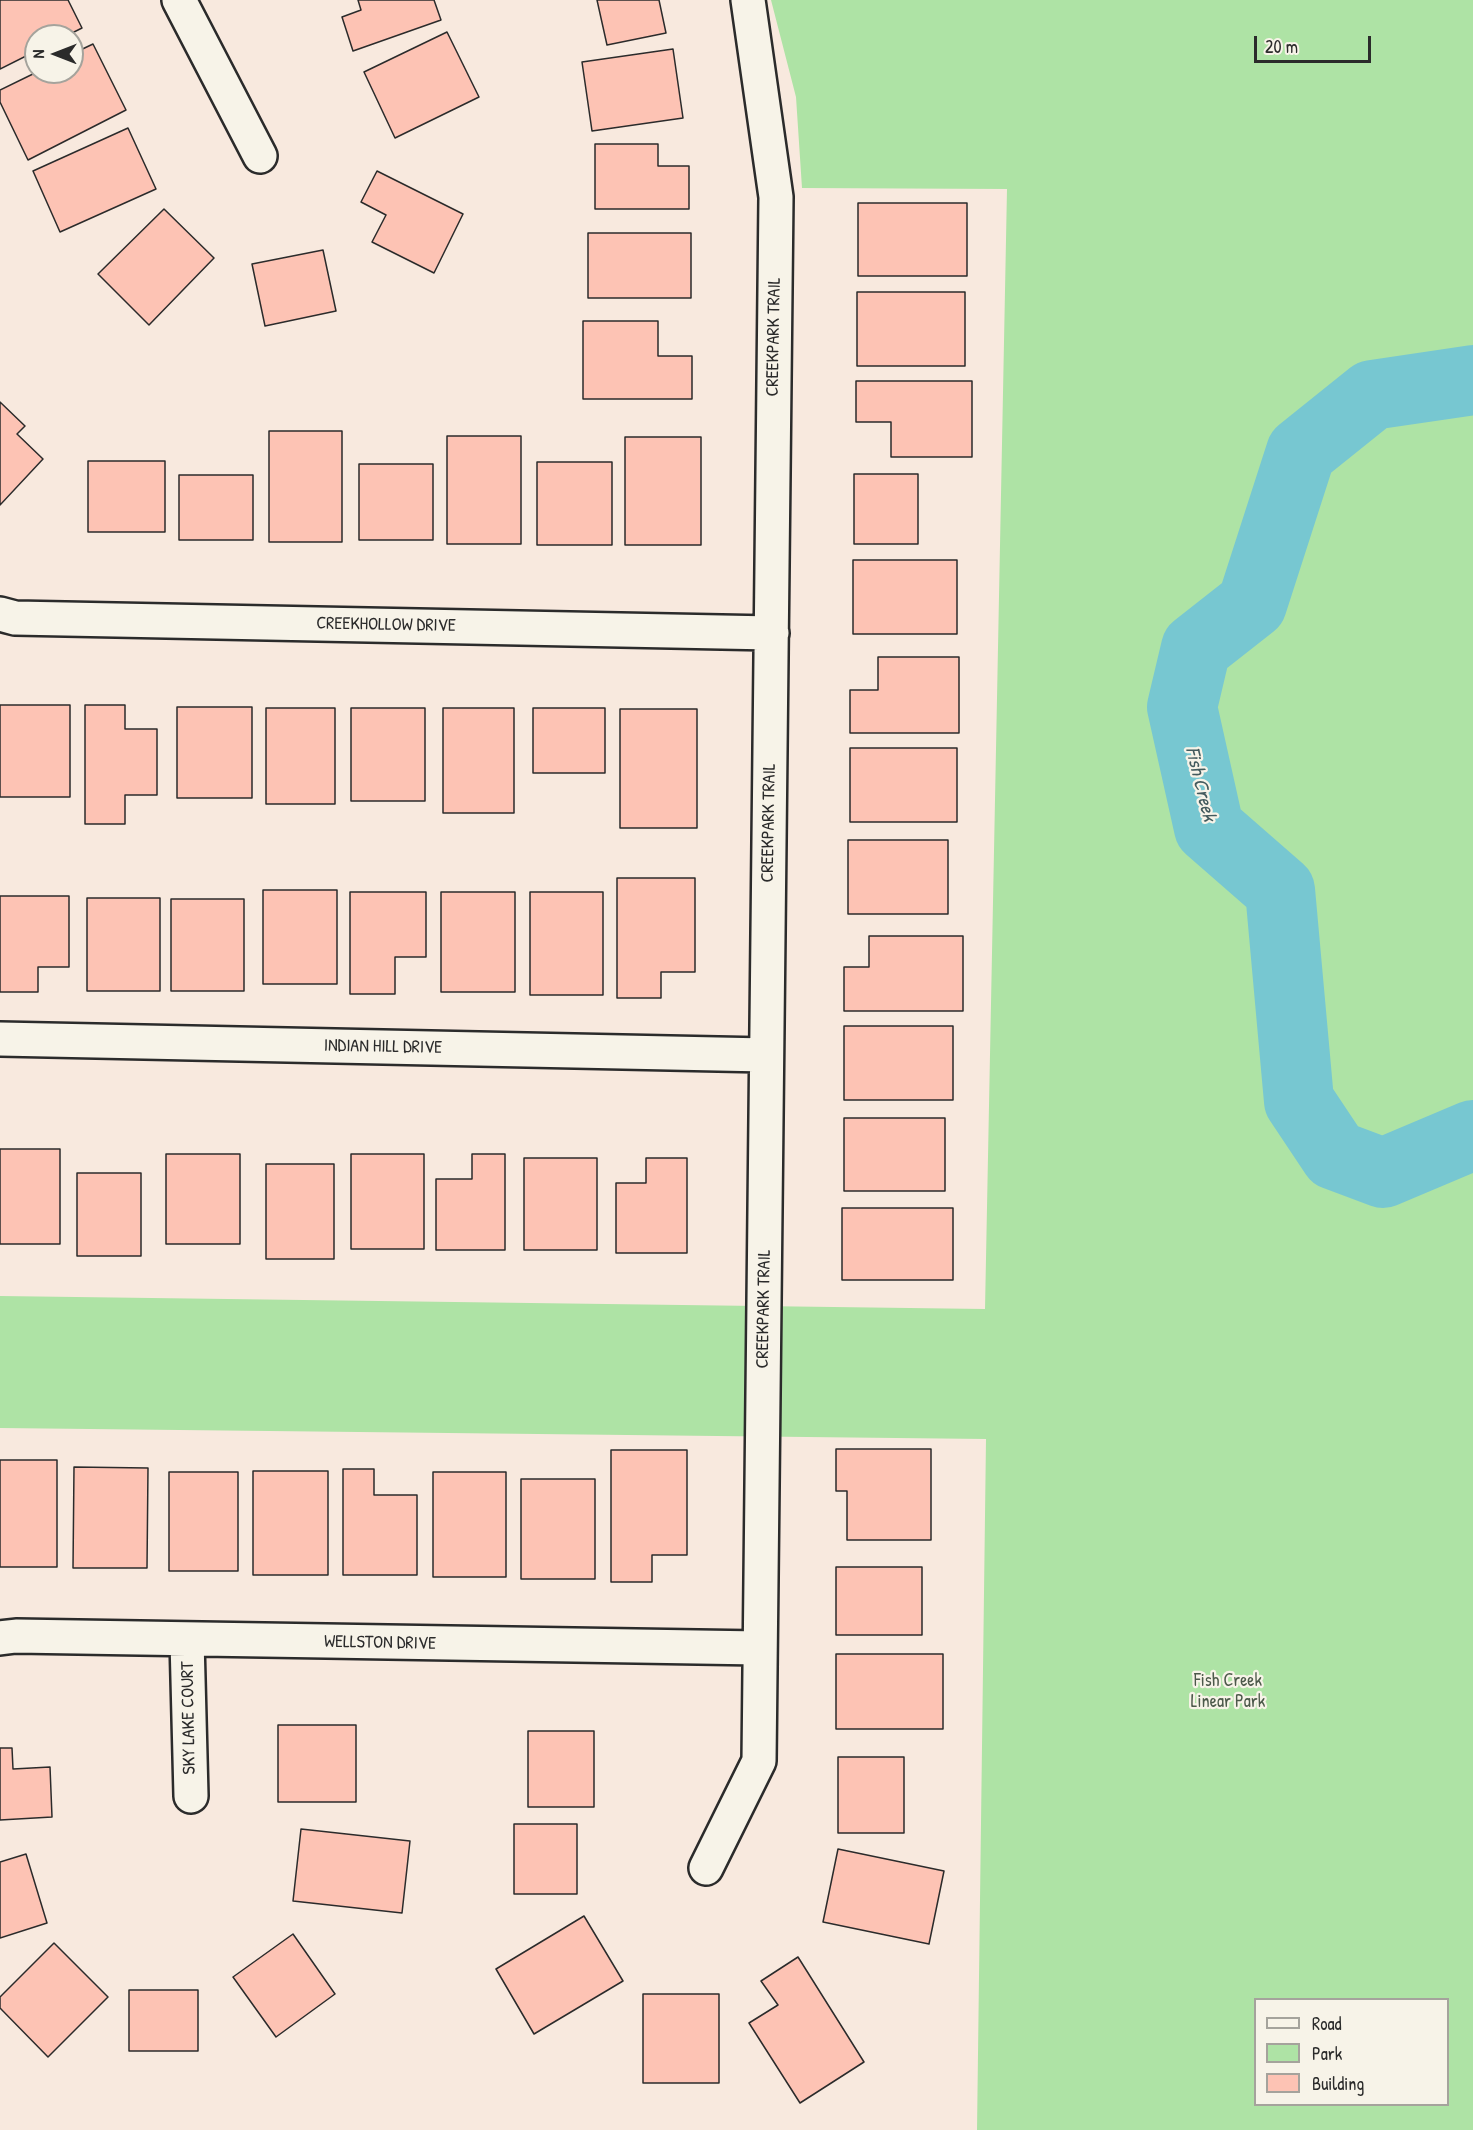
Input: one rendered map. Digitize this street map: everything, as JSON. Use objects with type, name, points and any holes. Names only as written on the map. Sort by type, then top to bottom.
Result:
[{"type":"street","points":[[179,0],[260,156]]},
{"type":"street","name":"CREEKPARK TRAIL","points":[[706,1868],[759,1761],[776,196],[748,0]]},
{"type":"street","name":"CREEKHOLLOW DRIVE","points":[[0,614],[15,618],[772,633]]},
{"type":"street","name":"INDIAN HILL DRIVE","points":[[0,1039],[766,1056]]},
{"type":"street","name":"WELLSTON DRIVE","points":[[0,1638],[16,1636],[760,1648]]},
{"type":"street","name":"SKY LAKE COURT","points":[[187,1640],[191,1796]]},
{"type":"green space","name":"Fish Creek Linear Park","points":[[771,0],[1473,0],[1473,2130],[977,2130],[986,1439],[0,1428],[0,1296],[985,1309],[1007,189],[802,188],[796,97]]},
{"type":"building","points":[[0,0],[68,0],[80,24],[24,24],[24,57],[0,69]]},
{"type":"building","points":[[358,0],[434,0],[441,20],[353,51],[342,17],[361,10]]},
{"type":"building","points":[[597,0],[659,0],[666,33],[607,45]]},
{"type":"building","points":[[447,32],[479,97],[395,138],[364,72]]},
{"type":"building","points":[[93,44],[126,110],[28,160],[0,102],[0,90],[24,78],[24,84],[84,84],[84,48]]},
{"type":"building","points":[[673,49],[683,118],[592,131],[582,62]]},
{"type":"building","points":[[128,128],[156,189],[60,232],[33,171]]},
{"type":"building","points":[[595,144],[658,144],[658,166],[689,166],[689,209],[595,209]]},
{"type":"building","points":[[377,171],[463,214],[434,273],[372,242],[386,215],[361,202]]},
{"type":"building","points":[[858,203],[967,203],[967,276],[858,276]]},
{"type":"building","points":[[164,209],[214,258],[149,325],[98,274]]},
{"type":"building","points":[[588,233],[691,233],[691,298],[588,298]]},
{"type":"building","points":[[323,250],[336,311],[265,326],[252,264]]},
{"type":"building","points":[[857,292],[965,292],[965,366],[857,366]]},
{"type":"building","points":[[583,321],[658,321],[658,356],[692,356],[692,399],[583,399]]},
{"type":"building","points":[[856,381],[972,381],[972,457],[891,457],[891,422],[856,422]]},
{"type":"building","points":[[0,402],[25,426],[17,434],[43,459],[0,505]]},
{"type":"building","points":[[269,431],[342,431],[342,542],[269,542]]},
{"type":"building","points":[[447,436],[521,436],[521,544],[447,544]]},
{"type":"building","points":[[625,437],[701,437],[701,545],[625,545]]},
{"type":"building","points":[[88,461],[165,461],[165,532],[88,532]]},
{"type":"building","points":[[537,462],[612,462],[612,545],[537,545]]},
{"type":"building","points":[[359,464],[433,464],[433,540],[359,540]]},
{"type":"building","points":[[854,474],[918,474],[918,544],[854,544]]},
{"type":"building","points":[[179,475],[253,475],[253,540],[179,540]]},
{"type":"building","points":[[853,560],[957,560],[957,634],[853,634]]},
{"type":"building","points":[[878,657],[959,657],[959,733],[850,733],[850,690],[878,690]]},
{"type":"building","points":[[0,705],[70,705],[70,797],[0,797]]},
{"type":"building","points":[[85,705],[125,705],[125,729],[157,729],[157,795],[125,795],[125,824],[85,824]]},
{"type":"building","points":[[177,707],[252,707],[252,798],[177,798]]},
{"type":"building","points":[[266,708],[335,708],[335,804],[266,804]]},
{"type":"building","points":[[351,708],[425,708],[425,801],[351,801]]},
{"type":"building","points":[[443,708],[514,708],[514,813],[443,813]]},
{"type":"building","points":[[533,708],[605,708],[605,773],[533,773]]},
{"type":"building","points":[[620,709],[697,709],[697,828],[620,828]]},
{"type":"building","points":[[850,748],[957,748],[957,822],[850,822]]},
{"type":"building","points":[[848,840],[948,840],[948,914],[848,914]]},
{"type":"building","points":[[617,878],[695,878],[695,972],[661,972],[661,998],[617,998]]},
{"type":"building","points":[[263,890],[337,890],[337,984],[263,984]]},
{"type":"building","points":[[350,892],[426,892],[426,957],[395,957],[395,994],[350,994]]},
{"type":"building","points":[[441,892],[515,892],[515,992],[441,992]]},
{"type":"building","points":[[530,892],[603,892],[603,995],[530,995]]},
{"type":"building","points":[[0,896],[69,896],[69,967],[38,967],[38,992],[0,992]]},
{"type":"building","points":[[87,898],[160,898],[160,991],[87,991]]},
{"type":"building","points":[[171,899],[244,899],[244,991],[171,991]]},
{"type":"building","points":[[869,936],[963,936],[963,1011],[844,1011],[844,967],[869,967]]},
{"type":"building","points":[[844,1026],[953,1026],[953,1100],[844,1100]]},
{"type":"building","points":[[844,1118],[945,1118],[945,1191],[844,1191]]},
{"type":"building","points":[[0,1149],[60,1149],[60,1244],[0,1244]]},
{"type":"building","points":[[166,1154],[240,1154],[240,1244],[166,1244]]},
{"type":"building","points":[[351,1154],[424,1154],[424,1249],[351,1249]]},
{"type":"building","points":[[472,1154],[505,1154],[505,1250],[436,1250],[436,1179],[472,1179]]},
{"type":"building","points":[[524,1158],[597,1158],[597,1250],[524,1250]]},
{"type":"building","points":[[646,1158],[687,1158],[687,1253],[616,1253],[616,1183],[646,1183]]},
{"type":"building","points":[[266,1164],[334,1164],[334,1259],[266,1259]]},
{"type":"building","points":[[77,1173],[141,1173],[141,1256],[77,1256]]},
{"type":"building","points":[[842,1208],[953,1208],[953,1280],[842,1280]]},
{"type":"building","points":[[836,1449],[931,1449],[931,1540],[847,1540],[847,1491],[836,1491]]},
{"type":"building","points":[[611,1450],[687,1450],[687,1555],[652,1555],[652,1582],[611,1582]]},
{"type":"building","points":[[0,1460],[57,1460],[57,1567],[0,1567]]},
{"type":"building","points":[[74,1467],[148,1468],[147,1568],[73,1568]]},
{"type":"building","points":[[343,1469],[374,1469],[374,1495],[417,1495],[417,1575],[343,1575]]},
{"type":"building","points":[[253,1471],[328,1471],[328,1575],[253,1575]]},
{"type":"building","points":[[169,1472],[238,1472],[238,1571],[169,1571]]},
{"type":"building","points":[[433,1472],[506,1472],[506,1577],[433,1577]]},
{"type":"building","points":[[521,1479],[595,1479],[595,1579],[521,1579]]},
{"type":"building","points":[[836,1567],[922,1567],[922,1635],[836,1635]]},
{"type":"building","points":[[836,1654],[943,1654],[943,1729],[836,1729]]},
{"type":"building","points":[[278,1725],[356,1725],[356,1802],[278,1802]]},
{"type":"building","points":[[528,1731],[594,1731],[594,1807],[528,1807]]},
{"type":"building","points":[[0,1748],[12,1748],[13,1769],[50,1767],[52,1817],[0,1820]]},
{"type":"building","points":[[838,1757],[904,1757],[904,1833],[838,1833]]},
{"type":"building","points":[[514,1824],[577,1824],[577,1894],[514,1894]]},
{"type":"building","points":[[301,1829],[410,1841],[402,1913],[293,1901]]},
{"type":"building","points":[[838,1849],[944,1871],[929,1944],[823,1922]]},
{"type":"building","points":[[26,1854],[47,1923],[0,1938],[0,1862]]},
{"type":"building","points":[[584,1916],[623,1981],[534,2034],[496,1969]]},
{"type":"building","points":[[293,1934],[335,1994],[276,2037],[233,1977]]},
{"type":"building","points":[[54,1943],[108,1997],[48,2057],[0,2008],[0,1997]]},
{"type":"building","points":[[798,1957],[864,2062],[800,2103],[749,2023],[778,2005],[761,1981]]},
{"type":"building","points":[[129,1990],[198,1990],[198,2051],[129,2051]]},
{"type":"building","points":[[643,1994],[719,1994],[719,2083],[643,2083]]},
{"type":"waterway","name":"Fish Creek","points":[[1473,380],[1372,395],[1301,452],[1252,604],[1196,648],[1182,707],[1209,828],[1280,890],[1299,1101],[1335,1155],[1383,1173],[1473,1135]]}]
